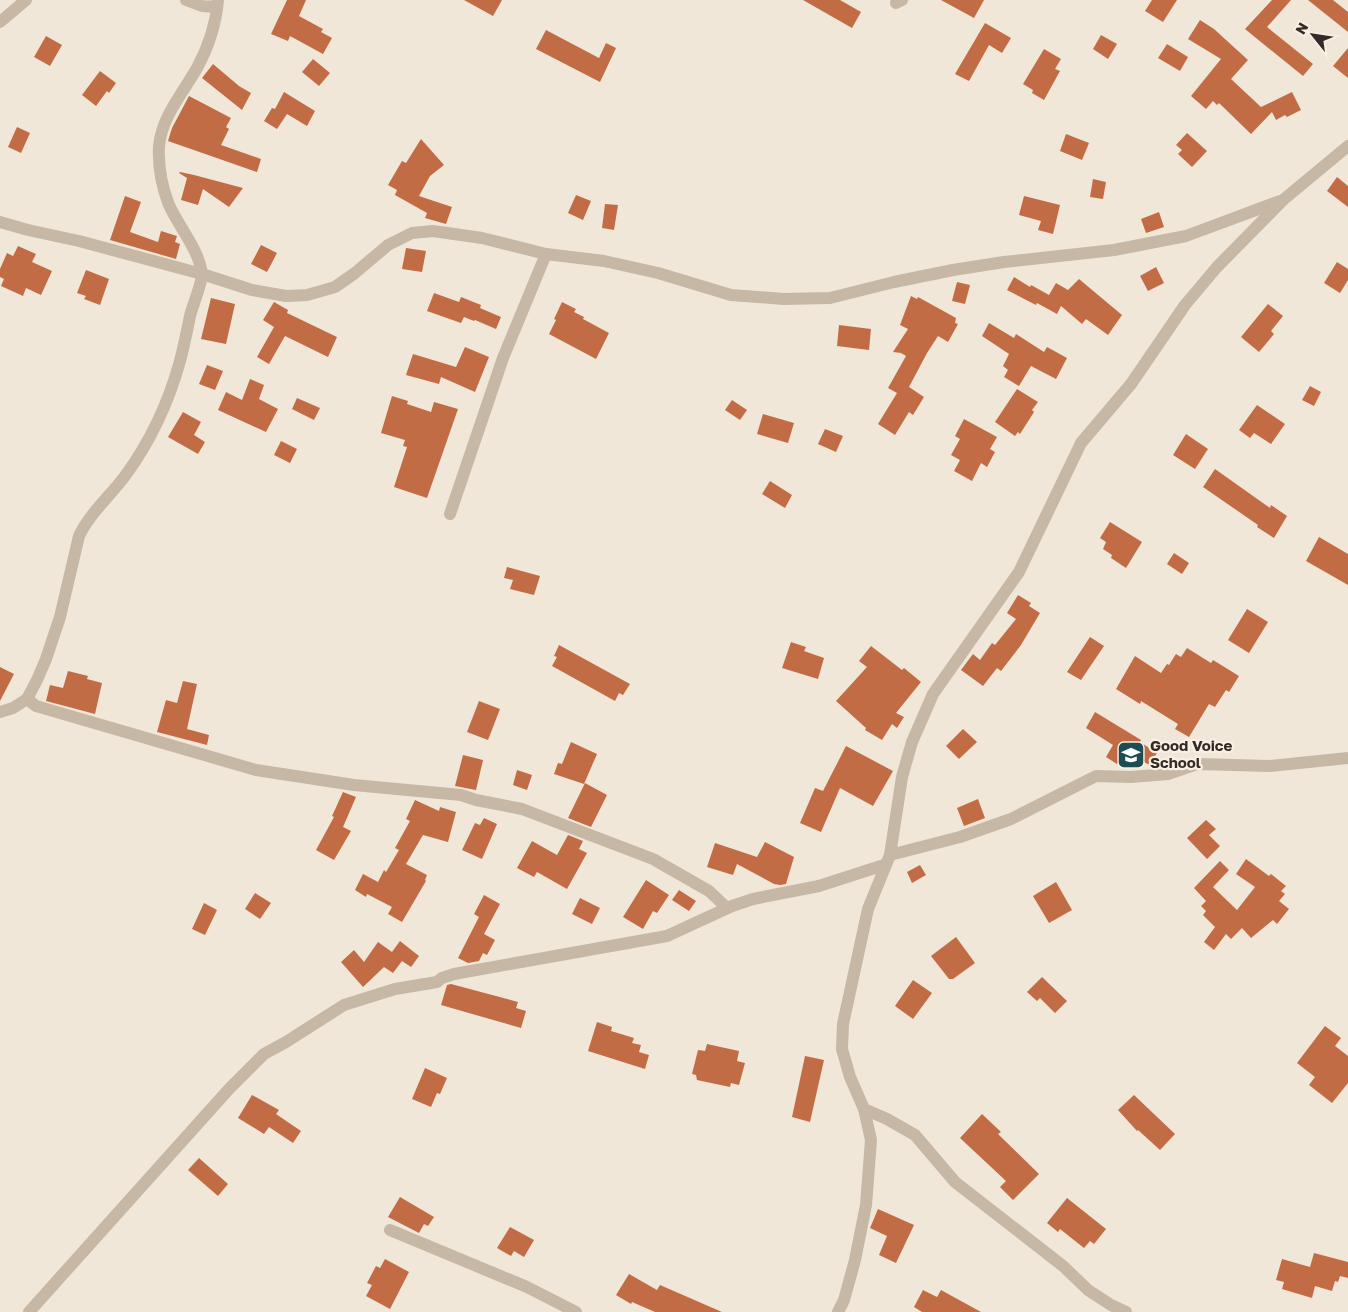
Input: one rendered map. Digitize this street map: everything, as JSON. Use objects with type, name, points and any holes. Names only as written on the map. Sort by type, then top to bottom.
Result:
[{"type":"street","points":[[0,22],[26,0]]},
{"type":"street","points":[[0,712],[13,708],[27,699],[46,659],[60,617],[79,536],[85,525],[125,476],[143,448],[166,404],[180,361],[190,314],[202,274],[185,231],[170,205],[160,172],[159,146],[163,127],[171,110],[198,67],[209,40],[218,4],[202,6],[186,0]]},
{"type":"street","points":[[838,1312],[844,1300],[855,1260],[866,1205],[871,1140],[864,1109],[850,1077],[842,1049],[843,1024],[868,909],[887,860],[902,777],[912,742],[933,694],[1019,572],[1081,443],[1131,384],[1185,305],[1216,267],[1283,200],[1348,146]]},
{"type":"street","points":[[0,222],[80,241],[202,274],[252,290],[286,296],[307,295],[335,287],[388,245],[412,233],[433,231],[482,238],[546,254],[604,261],[649,271],[731,295],[784,299],[830,298],[894,282],[954,270],[1004,262],[1114,250],[1186,236],[1283,200]]},
{"type":"street","points":[[450,514],[503,358],[546,254]]},
{"type":"street","points":[[27,699],[36,706],[256,770],[354,785],[461,795],[476,800],[522,809],[653,860],[709,891],[727,908]]},
{"type":"street","points":[[29,1312],[228,1089],[264,1054],[344,1006],[395,989],[437,982],[454,974],[667,936],[727,908],[753,899],[819,886],[887,860],[1011,819],[1096,776],[1131,777],[1168,774],[1197,764],[1270,766],[1348,758]]},
{"type":"street","points":[[864,1109],[887,1119],[915,1135],[955,1182],[1062,1266],[1088,1290],[1112,1308],[1126,1312]]},
{"type":"street","points":[[390,1230],[527,1287],[576,1312]]},
{"type":"building","points":[[287,0],[306,0],[299,16],[323,29],[321,32],[332,38],[323,54],[290,36],[288,41],[271,34]]},
{"type":"building","points":[[464,0],[502,0],[493,16]]},
{"type":"building","points":[[803,0],[840,0],[861,12],[852,28]]},
{"type":"building","points":[[941,0],[984,0],[974,18]]},
{"type":"building","points":[[1152,0],[1177,0],[1163,22],[1145,11]]},
{"type":"building","points":[[1272,0],[1291,0],[1267,27],[1313,64],[1303,76],[1245,29]]},
{"type":"building","points":[[1308,0],[1333,0],[1348,12],[1348,32]]},
{"type":"building","points":[[1200,20],[1214,29],[1248,60],[1231,79],[1261,107],[1292,92],[1301,110],[1276,120],[1272,112],[1251,134],[1219,103],[1217,105],[1213,101],[1206,109],[1191,96],[1221,59],[1188,39]]},
{"type":"building","points":[[985,23],[1011,38],[1002,53],[989,45],[969,81],[955,74]]},
{"type":"building","points":[[546,30],[599,58],[606,43],[616,48],[600,82],[536,49]]},
{"type":"building","points":[[1101,35],[1117,44],[1108,59],[1093,49]]},
{"type":"building","points":[[46,36],[62,45],[50,66],[34,57]]},
{"type":"building","points":[[1167,44],[1188,57],[1180,71],[1158,58]]},
{"type":"building","points":[[1348,48],[1348,78],[1333,66]]},
{"type":"building","points":[[1044,49],[1061,59],[1055,69],[1060,71],[1044,100],[1032,93],[1033,90],[1023,84]]},
{"type":"building","points":[[313,59],[330,73],[319,86],[302,72]]},
{"type":"building","points":[[213,64],[239,86],[251,93],[242,110],[202,78]]},
{"type":"building","points":[[100,71],[116,83],[109,93],[107,91],[96,106],[82,95]]},
{"type":"building","points":[[284,92],[315,111],[307,126],[287,114],[277,129],[264,121],[272,108],[275,109]]},
{"type":"building","points":[[189,96],[231,118],[226,127],[229,129],[221,145],[261,159],[257,172],[168,141],[172,128]]},
{"type":"building","points":[[17,127],[30,133],[21,153],[8,147]]},
{"type":"building","points":[[1187,133],[1207,151],[1192,167],[1178,154],[1182,150],[1176,145]]},
{"type":"building","points":[[1066,134],[1089,143],[1082,160],[1060,151]]},
{"type":"building","points":[[421,139],[444,165],[430,176],[419,196],[452,207],[446,224],[425,218],[427,213],[395,195],[397,190],[388,185],[402,161],[406,163]]},
{"type":"building","points":[[180,172],[243,188],[229,207],[203,189],[198,205],[181,200],[187,178]]},
{"type":"building","points":[[1337,177],[1348,186],[1348,207],[1327,191]]},
{"type":"building","points":[[1093,179],[1106,182],[1103,199],[1090,197]]},
{"type":"building","points":[[576,195],[591,201],[583,220],[568,213]]},
{"type":"building","points":[[125,196],[141,202],[130,232],[158,242],[161,231],[177,236],[175,242],[180,244],[176,259],[110,240]]},
{"type":"building","points":[[1024,196],[1060,205],[1053,234],[1038,230],[1041,221],[1019,215]]},
{"type":"building","points":[[605,204],[618,205],[614,230],[602,228]]},
{"type":"building","points":[[1159,212],[1164,227],[1146,233],[1141,219]]},
{"type":"building","points":[[261,245],[277,253],[267,272],[251,264]]},
{"type":"building","points":[[18,246],[36,254],[32,262],[52,271],[41,295],[26,288],[23,296],[1,286],[4,279],[0,277],[0,269],[7,253],[13,256]]},
{"type":"building","points":[[406,248],[426,251],[422,272],[402,269]]},
{"type":"building","points":[[1337,262],[1348,269],[1348,280],[1340,293],[1324,283]]},
{"type":"building","points":[[1156,267],[1164,283],[1148,291],[1140,276]]},
{"type":"building","points":[[86,270],[109,279],[100,305],[84,299],[86,296],[77,293]]},
{"type":"building","points":[[1014,277],[1030,287],[1031,285],[1049,295],[1056,283],[1068,290],[1079,279],[1122,315],[1108,335],[1086,319],[1082,324],[1061,306],[1057,314],[1007,290]]},
{"type":"building","points":[[957,282],[970,285],[965,304],[952,301]]},
{"type":"building","points":[[434,293],[459,302],[461,297],[481,305],[480,308],[501,317],[496,329],[464,317],[461,323],[427,311]]},
{"type":"building","points":[[911,296],[917,299],[918,297],[956,318],[955,323],[958,324],[948,342],[938,336],[927,353],[909,387],[924,397],[913,415],[909,412],[895,435],[878,424],[897,393],[888,388],[906,356],[893,352],[908,329],[900,325]]},
{"type":"building","points":[[211,298],[235,304],[226,344],[201,339]]},
{"type":"building","points":[[274,302],[288,310],[287,313],[337,337],[328,357],[285,336],[269,364],[257,357],[274,327],[263,320]]},
{"type":"building","points":[[562,302],[576,309],[574,312],[584,317],[583,319],[609,333],[596,359],[549,334]]},
{"type":"building","points":[[1268,304],[1283,316],[1271,331],[1274,334],[1259,352],[1241,337]]},
{"type":"building","points":[[989,323],[1014,338],[1016,334],[1044,352],[1047,347],[1067,358],[1056,379],[1031,366],[1019,386],[1004,377],[1008,370],[1003,366],[1009,354],[982,336]]},
{"type":"building","points":[[839,325],[871,329],[869,350],[837,346]]},
{"type":"building","points":[[465,347],[489,357],[475,392],[441,377],[439,384],[406,375],[413,354],[456,367]]},
{"type":"building","points":[[207,365],[223,371],[215,390],[199,384]]},
{"type":"building","points":[[250,379],[264,385],[259,399],[278,409],[266,432],[218,410],[226,392],[242,400]]},
{"type":"building","points":[[1310,386],[1321,392],[1314,406],[1302,400]]},
{"type":"building","points":[[1017,389],[1038,402],[1020,434],[1018,432],[1015,436],[995,422]]},
{"type":"building","points":[[392,396],[408,401],[407,404],[431,412],[434,402],[458,409],[427,498],[394,487],[407,447],[403,446],[405,440],[381,433]]},
{"type":"building","points":[[297,398],[320,408],[314,420],[292,409]]},
{"type":"building","points":[[732,400],[747,410],[740,420],[725,410]]},
{"type":"building","points":[[1257,405],[1285,424],[1271,444],[1254,433],[1250,438],[1239,430]]},
{"type":"building","points":[[183,412],[201,422],[194,435],[205,442],[198,454],[168,437]]},
{"type":"building","points":[[763,414],[794,423],[788,443],[757,434]]},
{"type":"building","points":[[964,419],[997,437],[990,449],[995,452],[987,467],[981,463],[972,481],[954,471],[960,460],[951,455],[960,439],[955,436]]},
{"type":"building","points":[[825,429],[843,436],[836,452],[818,444]]},
{"type":"building","points":[[1186,434],[1208,449],[1195,469],[1173,455]]},
{"type":"building","points":[[281,441],[297,449],[290,463],[274,455]]},
{"type":"building","points":[[1215,469],[1270,508],[1271,505],[1287,516],[1274,538],[1203,487]]},
{"type":"building","points":[[770,481],[792,495],[785,508],[762,494]]},
{"type":"building","points":[[1110,522],[1142,542],[1126,568],[1111,558],[1112,555],[1103,549],[1106,542],[1100,538]]},
{"type":"building","points":[[1319,537],[1348,554],[1348,585],[1306,561]]},
{"type":"building","points":[[1174,553],[1189,563],[1182,574],[1167,564]]},
{"type":"building","points":[[507,567],[540,576],[534,595],[510,589],[513,580],[504,578]]},
{"type":"building","points":[[1018,595],[1031,603],[1029,606],[1040,613],[1021,645],[1001,671],[997,668],[983,686],[961,670],[973,654],[980,660],[992,643],[995,645],[1016,619],[1007,613]]},
{"type":"building","points":[[1247,609],[1268,622],[1249,653],[1228,640]]},
{"type":"building","points":[[1090,637],[1104,646],[1081,680],[1067,672]]},
{"type":"building","points":[[791,642],[806,647],[804,651],[824,658],[818,679],[782,668]]},
{"type":"building","points":[[559,645],[630,684],[623,695],[619,693],[615,701],[552,666],[557,657],[554,656]]},
{"type":"building","points":[[871,646],[921,682],[896,713],[904,717],[897,728],[892,724],[882,740],[865,730],[866,728],[836,701],[867,667],[859,661]]},
{"type":"building","points":[[1187,648],[1211,663],[1213,660],[1239,676],[1229,692],[1226,690],[1215,707],[1209,704],[1189,737],[1175,729],[1178,724],[1141,701],[1140,704],[1116,689],[1135,656],[1161,673],[1176,654],[1181,657]]},
{"type":"building","points":[[0,667],[14,674],[0,701]]},
{"type":"building","points":[[68,671],[88,676],[87,679],[102,683],[95,714],[46,701],[50,685],[63,688]]},
{"type":"building","points":[[183,681],[197,684],[187,729],[209,735],[207,745],[157,732],[166,700],[177,703]]},
{"type":"building","points":[[479,701],[500,709],[488,740],[467,732]]},
{"type":"building","points":[[1095,712],[1141,740],[1140,742],[1157,753],[1149,765],[1130,753],[1124,762],[1120,759],[1117,764],[1106,757],[1113,745],[1086,728]]},
{"type":"building","points":[[963,729],[977,742],[959,759],[946,746]]},
{"type":"building","points":[[571,742],[597,754],[584,784],[554,774],[558,763],[562,764]]},
{"type":"building","points":[[846,746],[893,771],[873,806],[840,788],[821,832],[800,823],[815,788],[823,791]]},
{"type":"building","points":[[463,755],[483,760],[476,790],[455,786]]},
{"type":"building","points":[[517,770],[532,775],[527,790],[513,785]]},
{"type":"building","points":[[585,783],[607,795],[591,827],[568,818]]},
{"type":"building","points":[[343,792],[356,797],[343,827],[351,831],[334,860],[316,850],[334,817],[332,816]]},
{"type":"building","points":[[978,799],[985,818],[964,826],[957,808]]},
{"type":"building","points":[[415,800],[439,811],[440,807],[456,812],[448,842],[423,835],[406,864],[427,875],[426,881],[402,922],[388,914],[392,907],[367,894],[366,897],[355,890],[363,874],[378,882],[384,870],[386,872],[399,850],[395,848],[410,821],[406,819]]},
{"type":"building","points":[[484,818],[497,824],[482,859],[462,850],[475,823],[480,825]]},
{"type":"building","points":[[1206,820],[1216,829],[1209,835],[1220,846],[1207,859],[1187,838]]},
{"type":"building","points":[[568,835],[583,841],[579,849],[587,853],[567,889],[537,872],[534,877],[517,868],[532,841],[557,855]]},
{"type":"building","points":[[765,842],[794,857],[786,884],[774,884],[737,864],[733,875],[707,867],[715,843],[757,857]]},
{"type":"building","points":[[1246,859],[1269,876],[1271,874],[1286,886],[1281,891],[1285,894],[1279,901],[1289,909],[1277,924],[1273,920],[1251,938],[1242,928],[1231,939],[1226,934],[1214,950],[1204,942],[1215,927],[1203,915],[1206,911],[1201,906],[1206,901],[1194,888],[1220,861],[1229,870],[1213,887],[1237,910],[1255,887],[1236,874]]},
{"type":"building","points":[[920,865],[926,875],[912,883],[907,872]]},
{"type":"building","points":[[646,880],[669,895],[657,913],[653,911],[643,929],[623,917]]},
{"type":"building","points":[[1056,882],[1072,910],[1049,923],[1033,896]]},
{"type":"building","points":[[679,890],[696,901],[689,911],[672,900]]},
{"type":"building","points":[[255,893],[271,903],[260,919],[245,909]]},
{"type":"building","points":[[484,895],[500,904],[484,934],[495,940],[487,955],[483,953],[479,961],[468,963],[458,958],[479,917],[474,914]]},
{"type":"building","points":[[580,898],[600,908],[592,924],[572,914]]},
{"type":"building","points":[[204,903],[217,910],[205,935],[192,929]]},
{"type":"building","points":[[956,937],[975,963],[953,979],[949,979],[931,956]]},
{"type":"building","points":[[400,941],[419,956],[411,967],[402,961],[393,973],[384,967],[363,987],[341,962],[354,950],[364,962],[378,942],[392,952]]},
{"type":"building","points":[[1042,977],[1067,1001],[1055,1013],[1040,998],[1037,1001],[1027,992]]},
{"type":"building","points":[[913,980],[932,993],[913,1019],[895,1006]]},
{"type":"building","points":[[451,984],[518,1002],[516,1008],[526,1011],[521,1028],[441,1005],[447,985]]},
{"type":"building","points":[[597,1022],[612,1027],[611,1031],[634,1038],[632,1043],[641,1045],[639,1052],[649,1055],[645,1069],[588,1051]]},
{"type":"building","points":[[1325,1026],[1341,1038],[1335,1046],[1348,1056],[1348,1083],[1332,1103],[1309,1085],[1315,1077],[1297,1063]]},
{"type":"building","points":[[707,1044],[739,1051],[737,1061],[745,1063],[739,1085],[731,1083],[730,1087],[697,1080],[696,1075],[692,1074],[698,1050],[705,1051]]},
{"type":"building","points":[[805,1056],[824,1060],[810,1122],[792,1117]]},
{"type":"building","points":[[425,1068],[447,1078],[440,1094],[437,1093],[431,1107],[412,1099]]},
{"type":"building","points":[[252,1095],[279,1110],[276,1114],[301,1131],[293,1143],[269,1127],[264,1134],[238,1118]]},
{"type":"building","points":[[1134,1095],[1175,1134],[1160,1150],[1137,1131],[1118,1110]]},
{"type":"building","points":[[982,1114],[1001,1132],[998,1134],[1039,1174],[1013,1200],[1000,1187],[1006,1181],[960,1138]]},
{"type":"building","points":[[199,1158],[228,1184],[218,1196],[188,1170]]},
{"type":"building","points":[[400,1197],[434,1217],[428,1226],[424,1224],[419,1233],[388,1217]]},
{"type":"building","points":[[1067,1198],[1106,1229],[1094,1244],[1090,1241],[1084,1248],[1060,1229],[1058,1232],[1047,1223]]},
{"type":"building","points":[[878,1209],[914,1225],[896,1263],[879,1255],[887,1236],[870,1228]]},
{"type":"building","points":[[510,1227],[534,1240],[524,1257],[514,1251],[511,1256],[497,1248]]},
{"type":"building","points":[[1314,1253],[1348,1262],[1348,1278],[1340,1276],[1338,1282],[1335,1281],[1332,1291],[1315,1286],[1312,1298],[1282,1289],[1284,1282],[1276,1280],[1282,1259],[1310,1267]]},
{"type":"building","points":[[385,1259],[409,1272],[390,1309],[366,1296],[372,1285],[367,1283],[376,1266],[380,1268]]},
{"type":"building","points":[[629,1274],[657,1290],[660,1285],[722,1312],[655,1312],[632,1302],[631,1304],[616,1295]]},
{"type":"building","points":[[923,1290],[937,1297],[941,1290],[981,1312],[922,1312],[914,1307]]},
{"type":"place","name":"Good Voice School","points":[[1131,755]]}]
